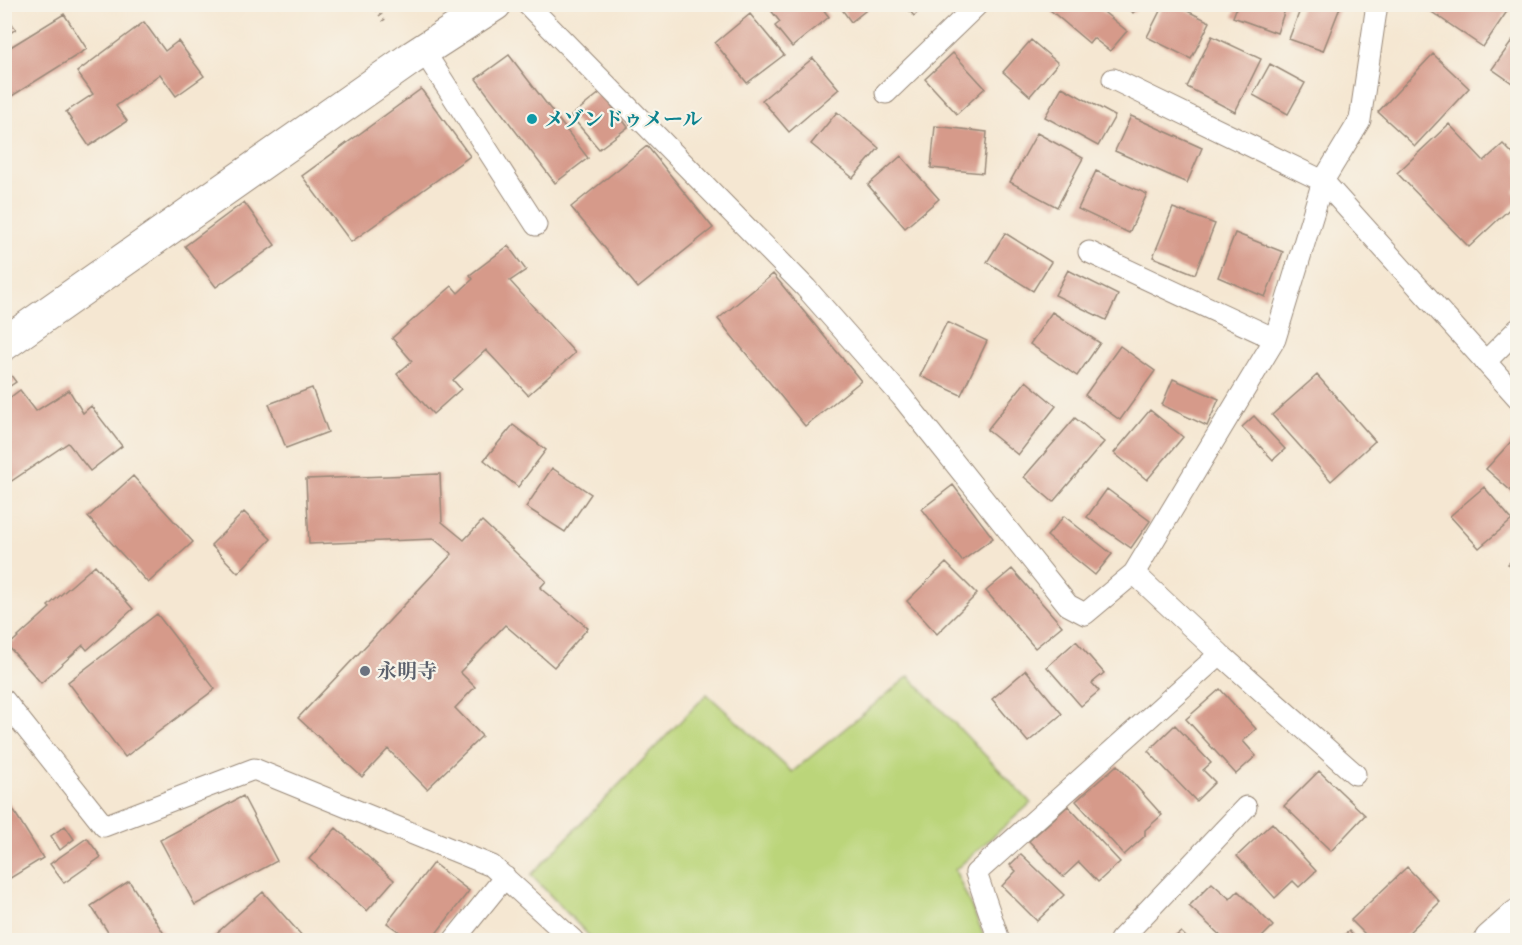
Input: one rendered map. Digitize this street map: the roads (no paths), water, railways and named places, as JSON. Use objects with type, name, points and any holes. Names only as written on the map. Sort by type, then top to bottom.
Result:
[{"type":"street","points":[[4,345],[423,50],[495,4]]},
{"type":"street","points":[[1491,940],[1518,916]]},
{"type":"lane","points":[[527,4],[806,288],[902,398],[1068,605],[1085,614],[1134,573],[1275,339],[1323,181],[1360,120],[1377,4]]},
{"type":"lane","points":[[885,93],[978,4]]},
{"type":"lane","points":[[423,50],[536,225]]},
{"type":"lane","points":[[1113,79],[1323,181],[1518,398]]},
{"type":"lane","points":[[1089,252],[1275,339]]},
{"type":"lane","points":[[1485,362],[1518,329]]},
{"type":"lane","points":[[1134,573],[1220,654],[1355,774]]},
{"type":"lane","points":[[999,940],[976,873],[1220,654]]},
{"type":"lane","points":[[4,700],[104,826],[254,769],[492,866],[573,940]]},
{"type":"lane","points":[[1120,940],[1246,807]]},
{"type":"lane","points":[[454,940],[505,877]]},
{"type":"place","name":"メゾンドゥメール","points":[[532,119]]},
{"type":"place","name":"永明寺","points":[[365,671]]}]
